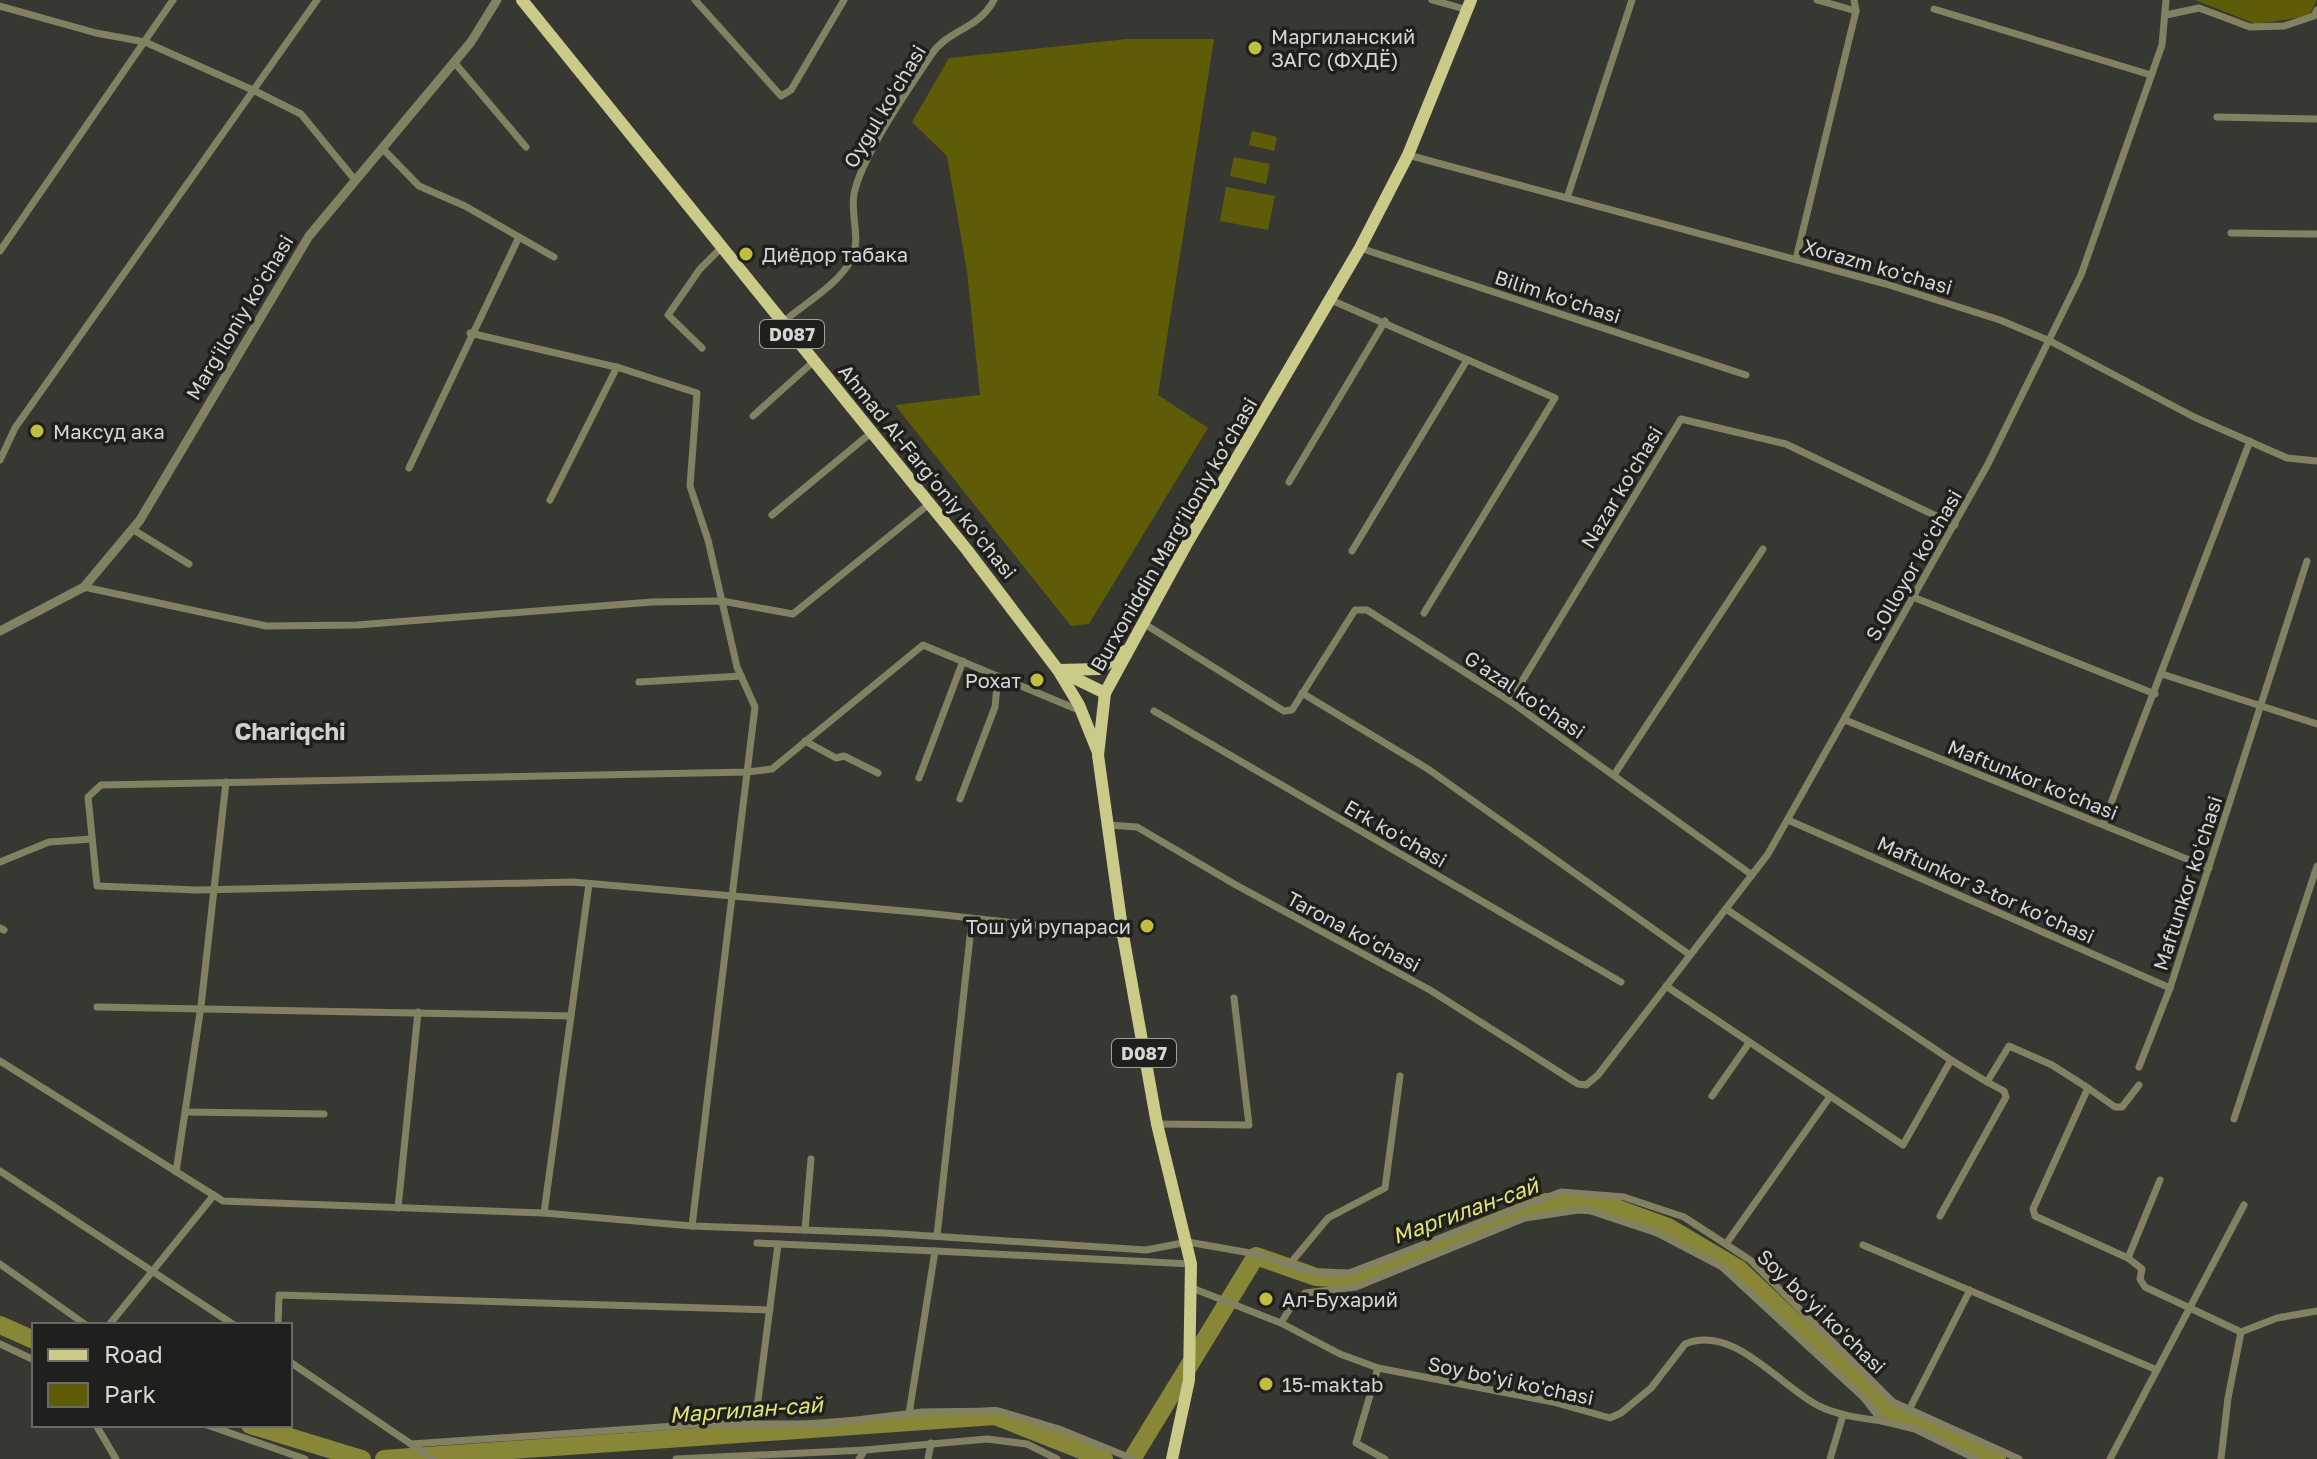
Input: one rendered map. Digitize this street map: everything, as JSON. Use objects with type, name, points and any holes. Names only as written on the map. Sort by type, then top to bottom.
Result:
[{"type":"main road","name":"Ahmad Al-Fargʻoniy koʻchasi","points":[[522,0],[872,432],[1058,670]]},
{"type":"main road","name":"Burxoniddin Marg’iloniy ko’chasi","points":[[1172,1459],[1189,1380],[1191,1264],[1157,1124],[1123,935],[1098,755],[1105,693],[1360,248],[1408,155],[1469,5]]},
{"type":"main road","points":[[1058,670],[1099,669],[1128,649]]},
{"type":"main road","name":"D087","points":[[1058,670],[1105,693]]},
{"type":"main road","name":"D087","points":[[1058,670],[1081,711],[1098,755]]},
{"type":"street","points":[[0,251],[173,0]]},
{"type":"street","points":[[0,460],[15,428],[317,0]]},
{"type":"street","name":"Margʻiloniy koʻchasi","points":[[0,631],[84,587],[132,529],[309,236],[454,62],[497,0]]},
{"type":"street","points":[[695,0],[781,96],[791,90],[844,0]]},
{"type":"street","name":"Oygul koʻchasi","points":[[783,322],[840,274],[851,260],[856,243],[854,194],[868,160],[933,52],[950,36],[983,18],[994,0]]},
{"type":"street","points":[[1432,0],[1469,5]]},
{"type":"street","points":[[1567,198],[1632,0]]},
{"type":"street","points":[[1817,0],[1856,11]]},
{"type":"street","points":[[1796,259],[1856,11],[1854,0]]},
{"type":"street","name":"S.Olloyor koʻchasi","points":[[1578,1084],[1586,1085],[1598,1075],[1752,875],[1788,820],[1955,525],[2081,275],[2162,45],[2166,0]]},
{"type":"street","points":[[5,5],[96,33],[145,42],[255,91],[301,114],[355,180]]},
{"type":"street","points":[[2166,15],[2199,8],[2250,27],[2284,26],[2316,14]]},
{"type":"street","points":[[1934,9],[2151,75]]},
{"type":"street","points":[[454,62],[526,147]]},
{"type":"street","points":[[2217,117],[2317,119]]},
{"type":"street","points":[[382,148],[419,186],[465,206],[554,257]]},
{"type":"street","name":"Xorazm ko'chasi","points":[[1408,155],[1796,259],[1973,311],[2050,341],[2194,417],[2287,458],[2317,461]]},
{"type":"street","points":[[2231,233],[2317,234]]},
{"type":"street","points":[[409,468],[470,333],[519,237]]},
{"type":"street","points":[[702,348],[668,315],[700,269],[722,247]]},
{"type":"street","name":"Bilim koʻchasi","points":[[1360,248],[1746,375]]},
{"type":"street","points":[[1331,300],[1385,321],[1555,398],[1424,613]]},
{"type":"street","points":[[1289,482],[1385,321]]},
{"type":"street","points":[[470,333],[617,367],[697,393],[690,486],[708,540],[741,676],[755,707],[692,1226]]},
{"type":"street","points":[[1352,551],[1467,360]]},
{"type":"street","points":[[753,416],[814,361]]},
{"type":"street","points":[[550,500],[617,367]]},
{"type":"street","name":"Nazar ko'chasi","points":[[1510,701],[1681,419],[1786,444],[1955,525]]},
{"type":"street","points":[[772,515],[872,432]]},
{"type":"street","points":[[2103,824],[2250,441]]},
{"type":"street","points":[[84,587],[266,626],[357,625],[652,602],[722,601],[793,614],[929,504]]},
{"type":"street","points":[[132,529],[189,564]]},
{"type":"street","points":[[1614,775],[1763,549]]},
{"type":"street","name":"Maftunkor koʻchasi","points":[[2139,1067],[2170,988],[2307,561]]},
{"type":"street","points":[[1913,597],[2155,694]]},
{"type":"street","name":"G'azal ko'chasi","points":[[1302,693],[1350,616],[1360,607],[1510,701],[1752,875]]},
{"type":"street","points":[[1143,623],[1278,709],[1292,710],[1302,693],[1428,769],[1690,955]]},
{"type":"street","points":[[1081,711],[920,646],[772,769],[748,772],[101,785],[88,797],[97,886],[216,890],[589,884],[1123,935]]},
{"type":"street","points":[[919,778],[963,661]]},
{"type":"street","points":[[2162,674],[2317,724]]},
{"type":"street","points":[[639,682],[741,676]]},
{"type":"street","points":[[960,799],[995,707],[998,676]]},
{"type":"street","name":"Erk koʻchasi","points":[[1154,711],[1621,982]]},
{"type":"street","name":"Maftunkor ko'chasi","points":[[1845,720],[2209,868]]},
{"type":"street","points":[[805,741],[836,758],[844,756],[878,773]]},
{"type":"street","points":[[176,1172],[216,890],[226,782]]},
{"type":"street","name":"Maftunkor 3-tor koʼchasi","points":[[1788,820],[2170,988]]},
{"type":"street","name":"Tarona koʻchasi","points":[[1108,825],[1137,827],[1236,885],[1430,990],[1578,1084]]},
{"type":"street","points":[[0,862],[49,842],[92,839]]},
{"type":"street","points":[[2234,1119],[2317,866]]},
{"type":"street","points":[[544,1213],[589,884]]},
{"type":"street","points":[[1726,909],[1951,1060],[2004,1091],[2006,1097],[1940,1216]]},
{"type":"street","points":[[937,1236],[972,919]]},
{"type":"street","points":[[1666,986],[1903,1145],[1951,1060]]},
{"type":"street","points":[[1157,1124],[1249,1125],[1234,998]]},
{"type":"street","points":[[97,1007],[201,1006],[571,1016]]},
{"type":"street","points":[[398,1208],[418,1012]]},
{"type":"street","points":[[1712,1096],[1749,1043]]},
{"type":"street","points":[[1987,1082],[2006,1048],[2013,1045],[2115,1107],[2122,1107],[2139,1085]]},
{"type":"street","points":[[0,1061],[214,1195],[111,1323]]},
{"type":"street","points":[[1289,1265],[1328,1218],[1385,1188],[1400,1076]]},
{"type":"street","points":[[2088,1088],[2033,1209],[2042,1220],[2128,1258],[2142,1269],[2140,1279],[2145,1287],[2241,1332],[2277,1318],[2317,1311]]},
{"type":"street","points":[[1726,1244],[1829,1098]]},
{"type":"street","points":[[185,1112],[324,1114]]},
{"type":"street","points":[[805,1230],[811,1159]]},
{"type":"street","points":[[0,1171],[231,1323]]},
{"type":"street","points":[[2128,1258],[2160,1180]]},
{"type":"street","name":"Soy boʻyi koʻchasi","points":[[214,1195],[223,1201],[544,1213],[692,1226],[937,1236],[1146,1250],[1188,1242],[1244,1251],[1316,1273],[1349,1273],[1561,1192],[1624,1197],[1684,1217],[1759,1269],[1893,1402],[2019,1459]]},
{"type":"street","points":[[2110,1459],[2244,1205]]},
{"type":"street","name":"Soy boʻyi koʻchasi","points":[[1281,1323],[1292,1305],[1305,1293],[1356,1287],[1525,1218],[1585,1209],[1657,1233],[1729,1272],[1864,1398],[1882,1421]]},
{"type":"street","points":[[757,1243],[1191,1264]]},
{"type":"street","points":[[755,1424],[778,1244]]},
{"type":"street","points":[[1863,1245],[2157,1370]]},
{"type":"street","points":[[909,1414],[935,1251]]},
{"type":"street","points":[[0,1264],[83,1323]]},
{"type":"street","points":[[1192,1288],[1218,1295],[1281,1323]]},
{"type":"street","points":[[1909,1410],[1970,1290]]},
{"type":"street","points":[[278,1323],[279,1295],[770,1310]]},
{"type":"street","name":"Soy bo'yi ko'chasi","points":[[1281,1323],[1349,1358],[1378,1368],[1553,1402],[1610,1418],[1645,1394],[1685,1344],[1713,1342],[1740,1350],[1797,1393],[1843,1415],[1882,1421]]},
{"type":"street","points":[[2221,1459],[2228,1398],[2241,1332]]},
{"type":"street","points":[[0,1344],[32,1359]]},
{"type":"street","points":[[292,1363],[433,1459]]},
{"type":"street","points":[[1378,1368],[1356,1443],[1385,1459]]},
{"type":"street","points":[[411,1444],[705,1424],[824,1424],[909,1414],[999,1411],[1059,1429],[1133,1459]]},
{"type":"street","points":[[1830,1459],[1843,1415]]},
{"type":"street","points":[[1882,1421],[1915,1429],[1976,1459]]},
{"type":"street","points":[[97,1427],[116,1459]]},
{"type":"street","points":[[213,1427],[305,1459]]},
{"type":"street","points":[[676,1459],[865,1450],[987,1439],[1027,1444],[1057,1459]]},
{"type":"street","points":[[928,1459],[931,1443]]},
{"type":"street","points":[[859,1459],[865,1450]]},
{"type":"green space","points":[[2195,0],[2317,0],[2309,16],[2256,24]]},
{"type":"green space","points":[[1127,39],[1214,39],[1158,395],[1208,428],[1089,624],[1071,626],[895,405],[980,395],[967,271],[947,156],[912,122],[949,58]]},
{"type":"green space","points":[[1252,131],[1277,137],[1274,151],[1249,145]]},
{"type":"green space","points":[[1234,157],[1270,164],[1266,184],[1230,176]]},
{"type":"green space","points":[[1226,187],[1275,196],[1268,230],[1220,221]]},
{"type":"waterway","name":"Маргилан-сай","points":[[1132,1459],[1256,1256],[1316,1277],[1352,1279],[1546,1202],[1613,1207],[1668,1227],[1739,1269],[1885,1408],[1997,1459]]},
{"type":"waterway","name":"Маргилан-сай","points":[[0,1325],[32,1339]]},
{"type":"waterway","name":"Маргилан-сай","points":[[384,1459],[995,1416],[1104,1459]]},
{"type":"waterway","name":"Маргилан-сай","points":[[257,1427],[362,1459]]},
{"type":"place","name":"Маргиланский ЗАГС (ФХДЁ)","points":[[1255,48]]},
{"type":"place","name":"Диёдор табака","points":[[746,254]]},
{"type":"place","name":"Максуд ака","points":[[37,431]]},
{"type":"place","name":"Рохат","points":[[1037,680]]},
{"type":"place","name":"Тош уй рупараси","points":[[1147,926]]},
{"type":"place","name":"Ал-Бухарий","points":[[1266,1299]]},
{"type":"place","name":"15-maktab","points":[[1266,1384]]},
{"type":"district","name":"Chariqchi","points":[[290,730]]}]
